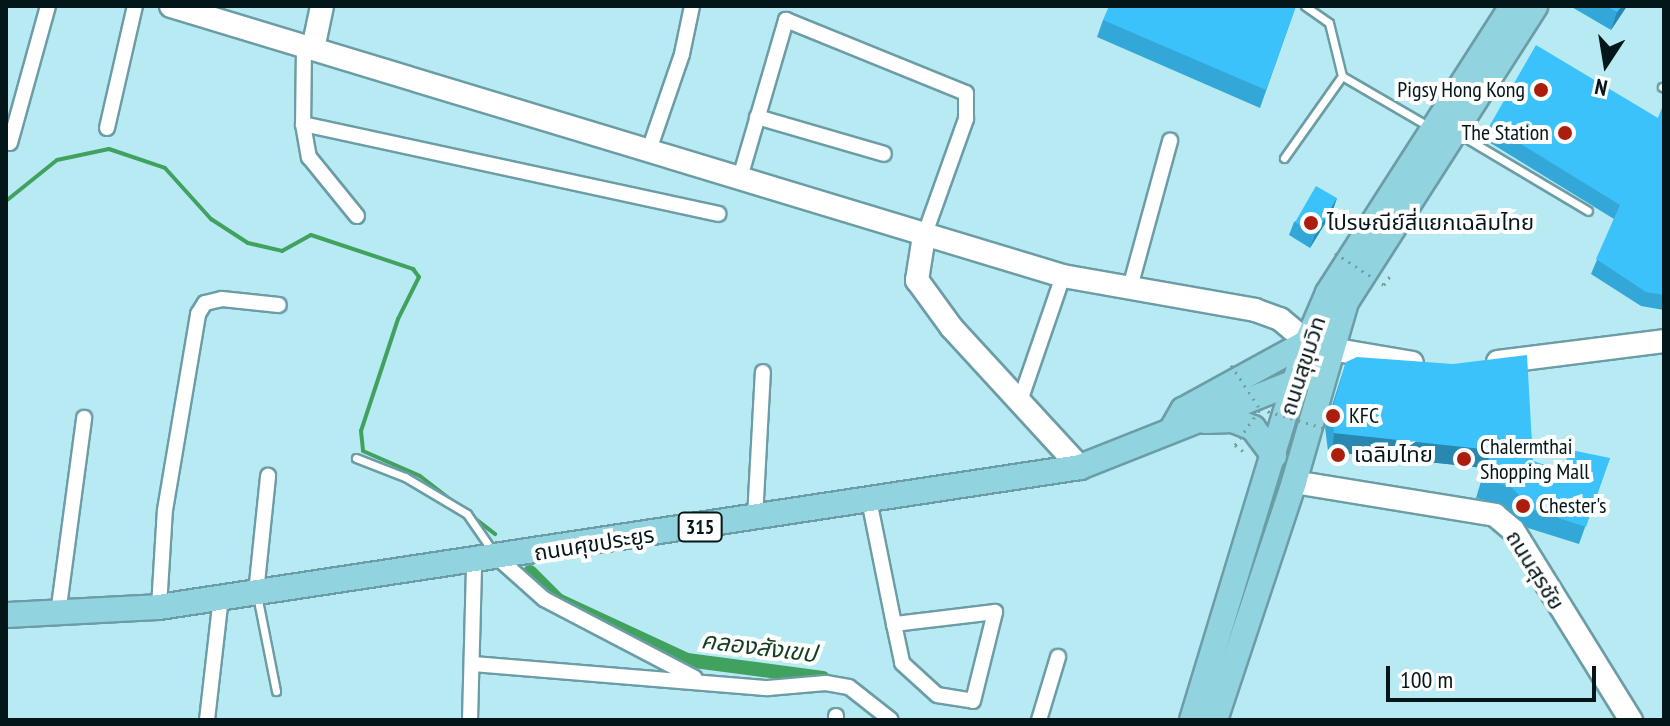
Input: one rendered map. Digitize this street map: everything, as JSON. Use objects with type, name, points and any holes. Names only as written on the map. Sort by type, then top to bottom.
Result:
[{"type":"main road","name":"ถนนสุขุมวิท","points":[[1211,719],[1294,482],[1346,302],[1512,6]]},
{"type":"main road","name":"ถนนสุขุมวิท","points":[[1211,719],[1274,456],[1299,380],[1307,342],[1328,293],[1535,6]]},
{"type":"main road","points":[[1307,342],[1328,359]]},
{"type":"main road","name":"ถนนศุขประยูร","points":[[1172,429],[1183,410],[1307,342]]},
{"type":"main road","name":"ถนนศุขประยูร","points":[[6,615],[159,607],[486,560],[1080,467],[1172,429],[1204,421],[1299,380],[1328,359]]},
{"type":"main road","points":[[1204,421],[1233,420],[1253,428],[1274,456]]},
{"type":"street","points":[[10,143],[48,6]]},
{"type":"street","points":[[107,128],[135,6]]},
{"type":"street","points":[[171,6],[739,181],[1063,276],[1129,291],[1255,310],[1280,319],[1307,342]]},
{"type":"street","points":[[322,6],[309,48],[303,124],[318,173],[357,216]]},
{"type":"street","points":[[648,153],[682,54],[692,6]]},
{"type":"street","points":[[739,181],[786,20],[966,93],[966,119],[924,236],[917,280],[952,328],[1021,398],[1080,467]]},
{"type":"street","points":[[757,117],[884,154]]},
{"type":"street","points":[[303,124],[718,214]]},
{"type":"street","points":[[1129,291],[1170,141]]},
{"type":"street","points":[[1021,398],[1063,276]]},
{"type":"street","points":[[159,607],[165,510],[198,314],[205,303],[222,299],[279,305]]},
{"type":"street","points":[[1475,364],[1664,341]]},
{"type":"street","points":[[1328,359],[1437,365]]},
{"type":"street","points":[[755,518],[763,372]]},
{"type":"street","points":[[58,614],[84,418]]},
{"type":"street","points":[[256,593],[268,476]]},
{"type":"street","name":"ถนนสุรชัย","points":[[1294,482],[1495,515],[1513,530],[1631,720]]},
{"type":"street","points":[[869,500],[894,624],[902,663],[937,695],[973,701],[995,612],[894,624]]},
{"type":"street","points":[[470,720],[473,664],[486,560],[544,599],[699,680]]},
{"type":"street","points":[[207,720],[221,598]]},
{"type":"street","points":[[1039,720],[1058,657]]},
{"type":"street","points":[[473,664],[768,688],[800,681],[849,687],[891,720]]},
{"type":"lane","points":[[1305,6],[1329,23],[1342,76],[1588,211]]},
{"type":"lane","points":[[1284,158],[1342,76]]},
{"type":"lane","points":[[356,458],[405,477],[467,514],[486,560]]},
{"type":"lane","points":[[256,593],[276,691]]},
{"type":"path","points":[[1335,253],[1384,285],[1390,276]]},
{"type":"path","points":[[1231,365],[1260,409],[1327,429]]},
{"type":"path","points":[[1243,451],[1235,445],[1260,409]]},
{"type":"building","points":[[1109,6],[1296,6],[1266,90],[1103,20]]},
{"type":"building","points":[[1606,6],[1622,6],[1617,12]]},
{"type":"building","points":[[1536,45],[1658,118],[1664,104],[1664,295],[1646,292],[1596,259],[1620,205],[1490,125]]},
{"type":"building","points":[[1316,186],[1337,198],[1316,234],[1295,222]]},
{"type":"building","name":"Chalermthai Shopping Mall","points":[[1527,355],[1533,461],[1561,471],[1571,450],[1610,458],[1586,527],[1534,510],[1510,486],[1483,480],[1491,450],[1334,433],[1332,410],[1346,362],[1357,357],[1453,364]]},
{"type":"waterway","points":[[6,201],[57,160],[109,149],[165,168],[211,219],[248,243],[282,251],[311,235],[413,269],[419,277],[398,319],[361,431],[363,451],[420,476],[495,534]]},
{"type":"waterway","name":"คลองสังเขป","points":[[530,572],[558,600],[687,660],[823,678]]},
{"type":"place","name":"Pigsy Hong Kong","points":[[1541,90]]},
{"type":"place","name":"The Station","points":[[1565,133]]},
{"type":"place","name":"ไปรษณีย์สี่แยกเฉลิมไทย","points":[[1311,223]]},
{"type":"place","name":"KFC","points":[[1333,416]]},
{"type":"place","name":"เฉลิมไทย","points":[[1338,455]]},
{"type":"place","name":"Chalermthai Shopping Mall","points":[[1464,459]]},
{"type":"place","name":"Chester's","points":[[1523,506]]}]
